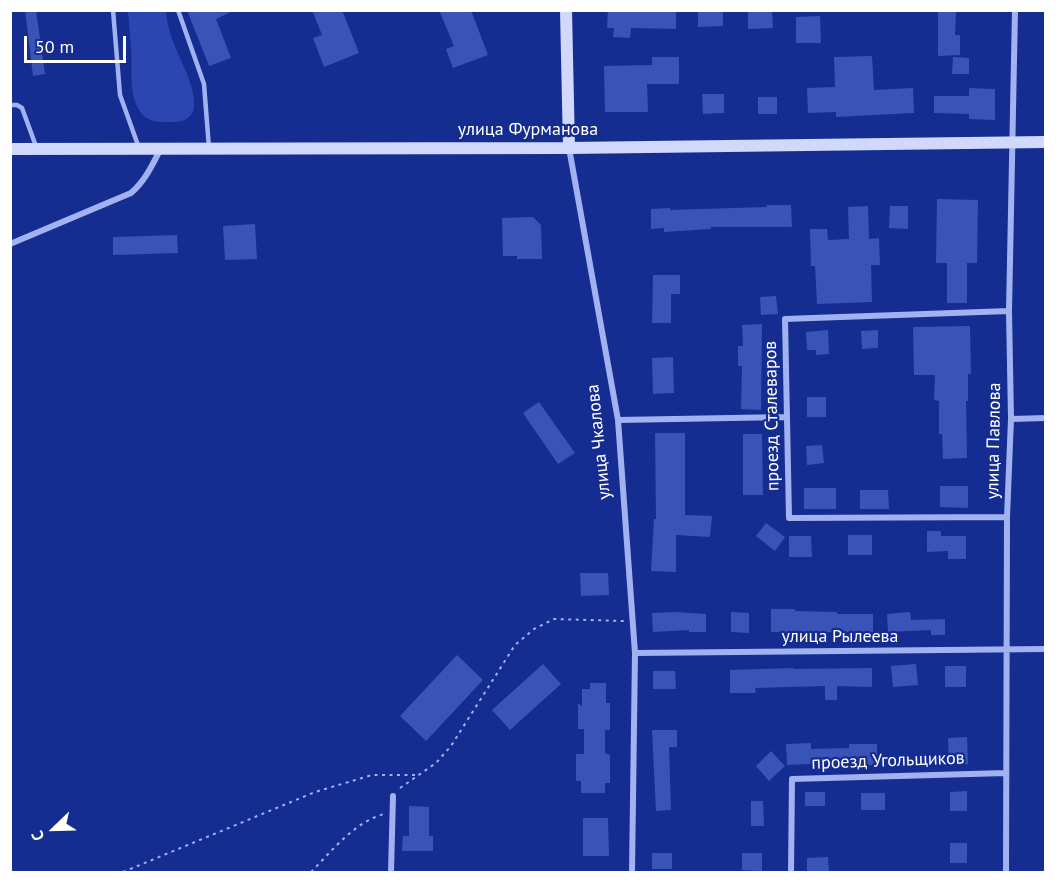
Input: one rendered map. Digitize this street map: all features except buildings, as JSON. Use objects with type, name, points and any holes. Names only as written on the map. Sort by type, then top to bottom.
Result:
[{"type":"street","name":"улица Чкалова","points":[[566,10],[569,148],[618,420],[635,653],[632,873]]},
{"type":"street","name":"улица Павлова","points":[[1006,873],[1007,517],[1011,418],[1009,311],[1015,10]]},
{"type":"street","name":"улица Фурманова","points":[[10,149],[569,148],[1046,142]]},
{"type":"street","points":[[10,244],[132,193],[143,181],[162,148]]},
{"type":"street","name":"проезд Сталеваров","points":[[1007,517],[789,518],[785,319],[1009,311]]},
{"type":"street","points":[[618,420],[787,417]]},
{"type":"street","points":[[1011,418],[1046,418]]},
{"type":"street","name":"улица Рылеева","points":[[635,653],[1046,649]]},
{"type":"street","name":"проезд Угольщиков","points":[[791,873],[792,779],[1006,773]]},
{"type":"street","points":[[392,873],[393,796]]},
{"type":"lane","points":[[113,10],[120,95],[139,148]]},
{"type":"lane","points":[[178,10],[204,84],[209,148]]},
{"type":"lane","points":[[10,105],[22,108],[37,149]]},
{"type":"path","points":[[393,796],[436,763],[451,746],[522,637],[554,619],[633,622]]},
{"type":"path","points":[[123,873],[315,792],[372,775],[418,775]]},
{"type":"path","points":[[311,873],[358,826],[369,818],[393,812]]},
{"type":"shaded area","points":[[128,11],[166,11],[172,38],[193,92],[194,108],[187,119],[177,122],[153,121],[146,118],[138,108],[132,83]]}]
